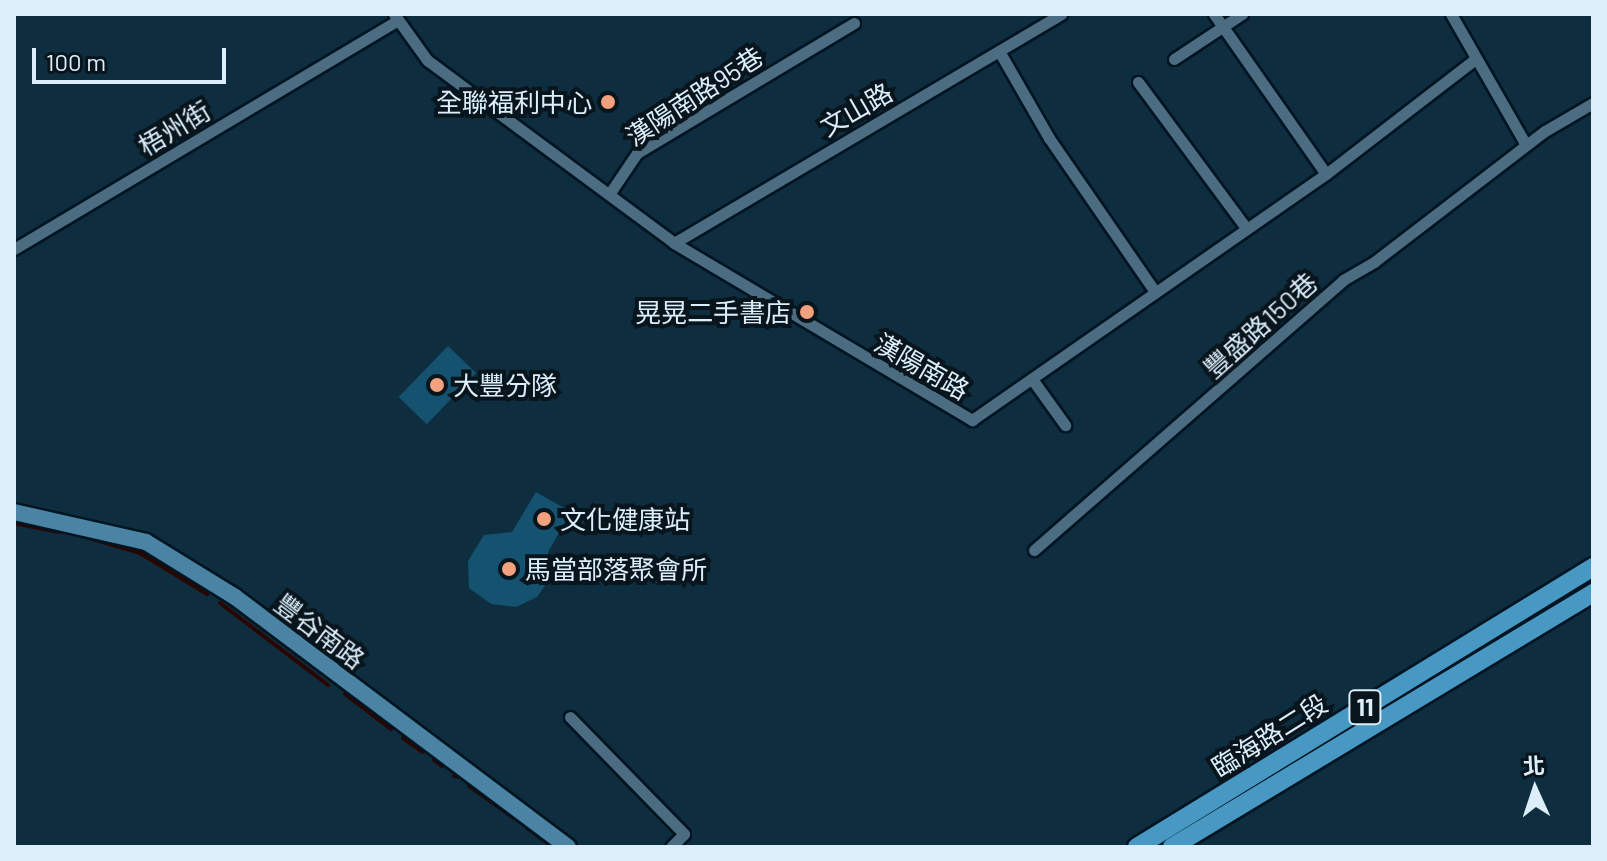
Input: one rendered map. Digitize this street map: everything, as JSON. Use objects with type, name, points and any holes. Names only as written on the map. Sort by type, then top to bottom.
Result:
[{"type":"main road","name":"臨海路二段","points":[[1137,847],[1593,567]]},
{"type":"main road","name":"臨海路二段","points":[[1172,847],[1593,593]]},
{"type":"street","name":"文山路","points":[[674,243],[1061,14]]},
{"type":"street","points":[[1214,14],[1326,174]]},
{"type":"street","points":[[1174,59],[1242,14]]},
{"type":"street","points":[[1451,14],[1474,60],[1526,145]]},
{"type":"street","name":"漢陽南路","points":[[396,17],[427,60],[674,243],[972,420],[1154,290],[1326,174],[1474,60]]},
{"type":"street","name":"梧州街","points":[[14,249],[396,17]]},
{"type":"street","name":"漢陽南路95巷","points":[[610,193],[637,153],[854,23]]},
{"type":"street","points":[[999,51],[1049,138],[1154,290]]},
{"type":"street","points":[[1138,82],[1246,228]]},
{"type":"street","name":"豐盛路150巷","points":[[1034,550],[1343,280],[1374,262],[1526,145],[1593,103]]},
{"type":"street","points":[[1032,379],[1065,425]]},
{"type":"street","name":"豐谷南路","points":[[14,512],[146,542],[235,597],[568,847]]},
{"type":"street","points":[[570,717],[684,834],[671,847]]},
{"type":"building","name":"大豐分隊","points":[[448,346],[476,373],[427,424],[399,397]]},
{"type":"building","name":"馬當部落聚會所","points":[[536,492],[571,512],[548,552],[551,577],[537,597],[516,607],[491,604],[469,588],[468,561],[484,535],[512,532]]},
{"type":"waterway","points":[[18,524],[60,532]]},
{"type":"waterway","points":[[82,536],[140,553],[207,594]]},
{"type":"waterway","points":[[220,603],[328,685]]},
{"type":"waterway","points":[[345,694],[391,729]]},
{"type":"waterway","points":[[403,738],[423,752]]},
{"type":"waterway","points":[[434,760],[442,766]]},
{"type":"waterway","points":[[454,776],[460,777]]},
{"type":"waterway","points":[[469,786],[514,818]]},
{"type":"waterway","points":[[527,828],[553,847]]},
{"type":"place","name":"全聯福利中心","points":[[608,102]]},
{"type":"place","name":"晃晃二手書店","points":[[807,312]]},
{"type":"place","name":"大豐分隊","points":[[437,385]]},
{"type":"place","name":"文化健康站","points":[[544,519]]},
{"type":"place","name":"馬當部落聚會所","points":[[509,569]]}]
